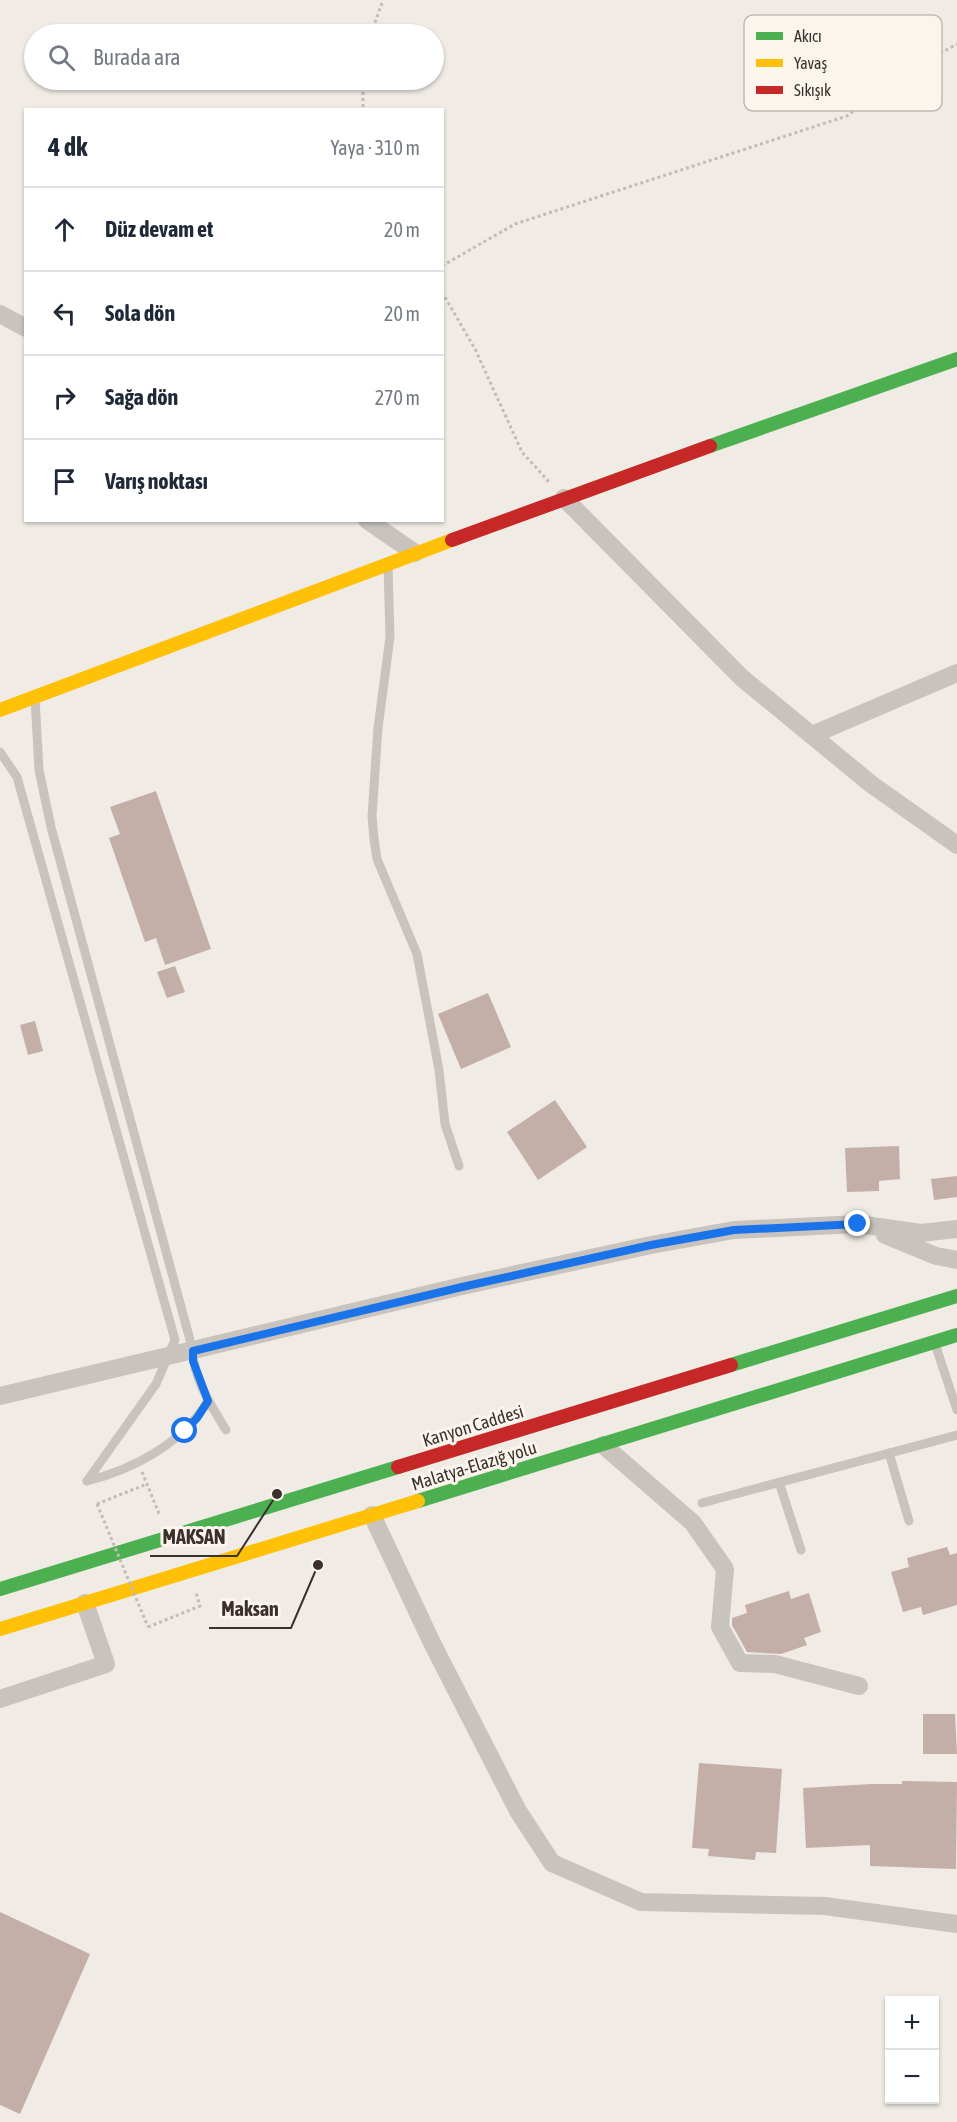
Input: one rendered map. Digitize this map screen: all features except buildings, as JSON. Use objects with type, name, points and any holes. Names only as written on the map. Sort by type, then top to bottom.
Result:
[{"type":"main road","points":[[0,710],[564,498],[957,359]]},
{"type":"main road","name":"Kanyon Caddesi","points":[[0,1589],[957,1296]]},
{"type":"main road","name":"Malatya-Elazığ yolu","points":[[0,1629],[957,1335]]},
{"type":"street","points":[[0,314],[24,327]]},
{"type":"street","points":[[564,498],[742,678],[871,784],[957,845]]},
{"type":"street","points":[[370,522],[415,553]]},
{"type":"street","points":[[812,735],[957,673]]},
{"type":"street","points":[[858,1224],[936,1256],[957,1260]]},
{"type":"street","points":[[0,1396],[462,1287],[651,1245],[734,1230],[858,1224],[921,1233],[957,1229]]},
{"type":"street","points":[[603,1445],[693,1523],[725,1569],[720,1627],[740,1663],[775,1664],[859,1686]]},
{"type":"street","points":[[372,1515],[432,1643],[518,1811],[552,1863],[641,1902],[825,1906],[957,1924]]},
{"type":"street","points":[[0,1699],[106,1664],[85,1603]]},
{"type":"lane","points":[[388,563],[390,637],[378,728],[373,794],[374,839],[377,859],[417,954],[440,1070],[445,1124],[459,1166]]},
{"type":"lane","points":[[35,698],[39,770],[51,827],[193,1351],[193,1361],[208,1401],[226,1430]]},
{"type":"lane","points":[[0,752],[17,777],[175,1340],[156,1384],[87,1481],[106,1476],[138,1462],[185,1431],[208,1401]]},
{"type":"lane","points":[[934,1342],[957,1410]]},
{"type":"lane","points":[[702,1503],[957,1435]]},
{"type":"lane","points":[[889,1453],[909,1521]]},
{"type":"lane","points":[[779,1482],[801,1550]]},
{"type":"path","points":[[375,24],[383,0]]},
{"type":"path","points":[[942,53],[957,44]]},
{"type":"path","points":[[363,90],[363,108]]},
{"type":"path","points":[[444,265],[515,224],[848,116],[854,111]]},
{"type":"path","points":[[444,295],[476,349],[522,452],[564,498]]},
{"type":"path","points":[[138,1462],[168,1538]]},
{"type":"path","points":[[147,1484],[97,1503],[148,1627],[200,1606]]},
{"type":"traffic: fast","points":[[710,446],[957,359]]},
{"type":"traffic: fast","points":[[731,1365],[957,1296]]},
{"type":"traffic: fast","points":[[418,1501],[957,1335]]},
{"type":"traffic: fast","points":[[0,1589],[398,1467]]},
{"type":"traffic: slow","points":[[0,710],[452,540]]},
{"type":"traffic: slow","points":[[0,1629],[418,1501]]},
{"type":"traffic: jam","points":[[452,540],[710,446]]},
{"type":"traffic: jam","points":[[398,1467],[731,1365]]},
{"type":"place","name":"MAKSAN","points":[[277,1494]]},
{"type":"place","name":"Maksan","points":[[318,1565]]},
{"type":"route","points":[[185,1431],[208,1401],[193,1361],[193,1351],[651,1245],[734,1230],[858,1224]]}]
